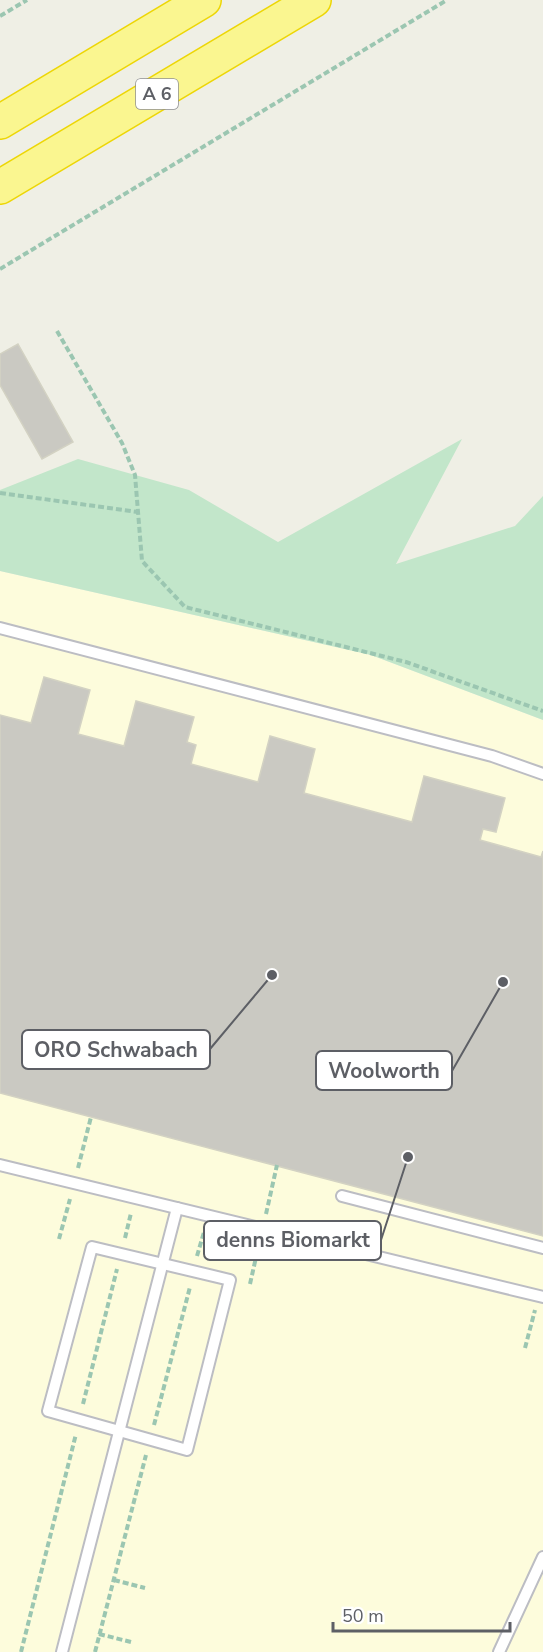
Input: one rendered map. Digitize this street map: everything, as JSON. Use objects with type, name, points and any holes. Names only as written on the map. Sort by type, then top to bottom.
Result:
[{"type":"highway","points":[[0,122],[204,0]]},
{"type":"highway","name":"A 6","points":[[0,187],[314,0]]},
{"type":"lane","points":[[0,628],[492,756],[543,774]]},
{"type":"lane","points":[[0,1165],[543,1297]]},
{"type":"lane","points":[[342,1196],[543,1248]]},
{"type":"lane","points":[[62,1652],[177,1208]]},
{"type":"lane","points":[[92,1247],[163,1264],[230,1280],[187,1450],[48,1411],[92,1247]]},
{"type":"lane","points":[[499,1652],[543,1557]]},
{"type":"path","points":[[0,16],[27,0]]},
{"type":"path","points":[[0,269],[447,0]]},
{"type":"path","points":[[57,331],[122,442],[135,475],[142,561],[185,607],[406,662],[543,711]]},
{"type":"path","points":[[0,493],[138,512]]},
{"type":"path","points":[[114,1580],[145,1588]]},
{"type":"path","points":[[99,1634],[131,1642]]},
{"type":"shaded area","points":[[462,439],[396,564],[515,526],[543,496],[543,720],[371,655],[0,571],[0,490],[78,459],[189,490],[278,542]]},
{"type":"shaded area","points":[[0,571],[371,655],[543,720],[543,1652],[0,1652]]},
{"type":"building","points":[[18,344],[73,442],[42,459],[0,385],[0,354]]},
{"type":"building","points":[[44,677],[90,690],[78,734],[124,746],[136,701],[194,717],[187,742],[196,745],[191,764],[258,782],[270,736],[315,749],[304,793],[412,822],[424,776],[505,798],[496,832],[483,829],[480,840],[541,857],[543,851],[543,1236],[0,1093],[0,715],[31,723]]},
{"type":"place","name":"ORO Schwabach","points":[[272,975]]},
{"type":"place","name":"Woolworth","points":[[503,982]]},
{"type":"place","name":"denns Biomarkt","points":[[408,1157]]}]
